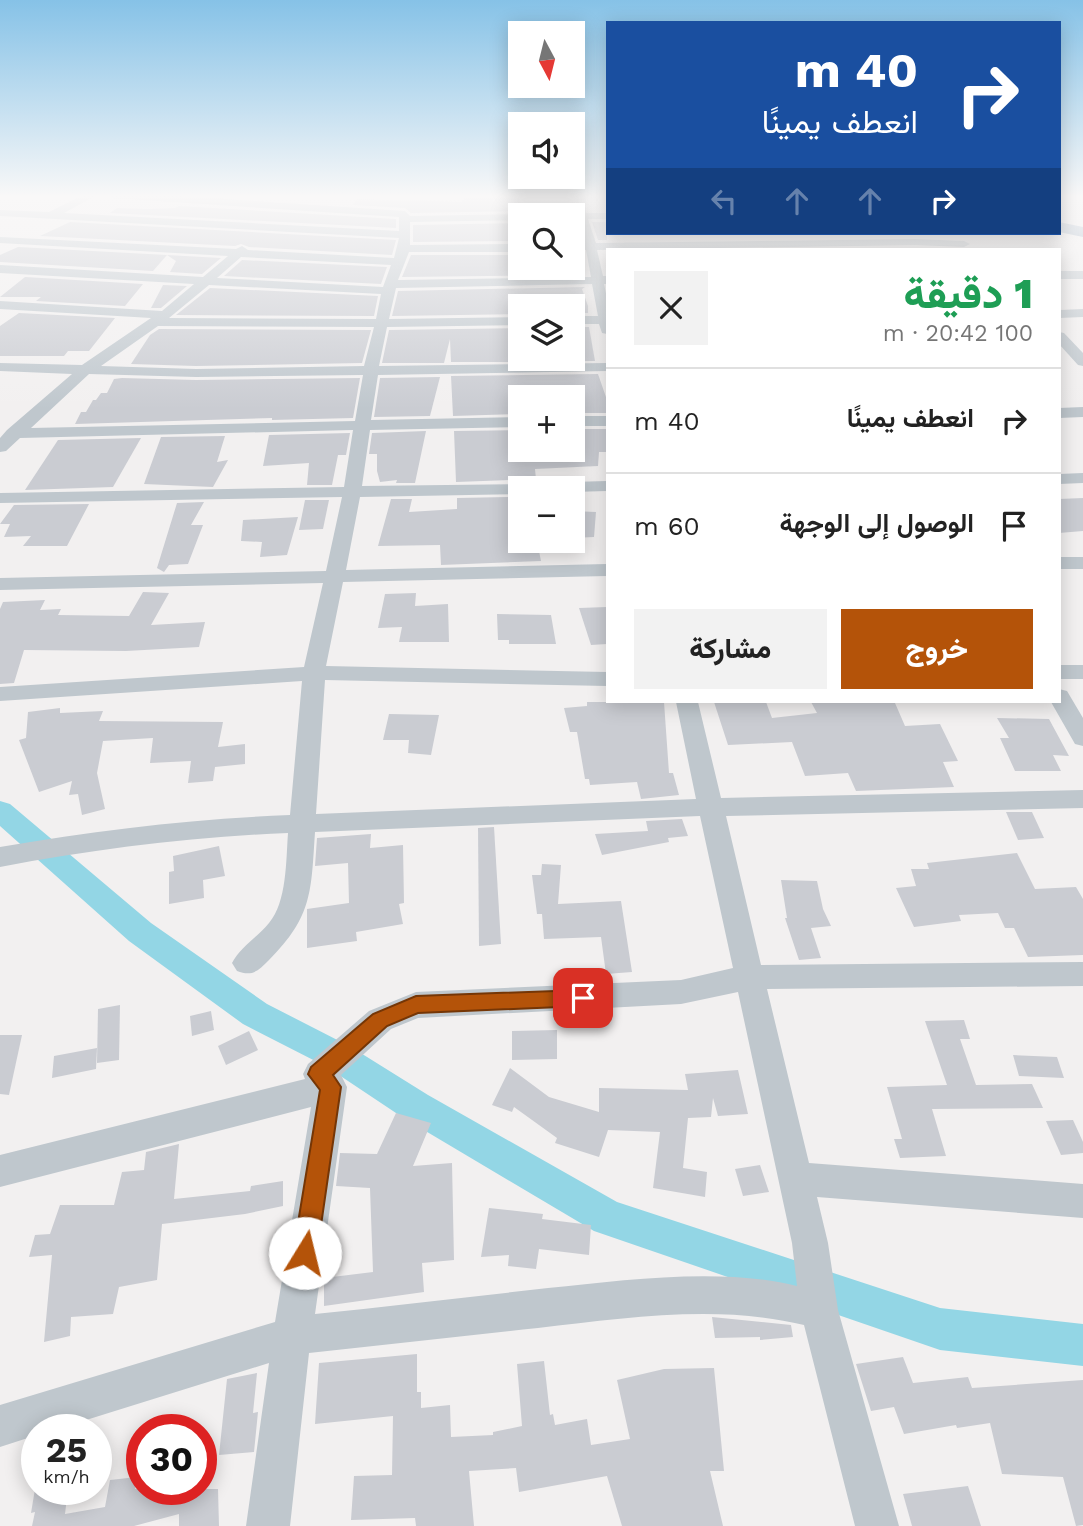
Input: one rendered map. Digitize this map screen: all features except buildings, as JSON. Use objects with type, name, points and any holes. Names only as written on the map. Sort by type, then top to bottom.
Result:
[{"type":"street","points":[[0,447],[85,370],[160,319],[223,266]]},
{"type":"street","points":[[247,962],[279,932],[290,914],[299,866],[314,673],[352,493],[371,369],[396,266]]},
{"type":"street","points":[[0,269],[204,282],[390,287],[603,280],[606,312]]},
{"type":"street","points":[[1061,275],[1083,275]]},
{"type":"street","points":[[0,305],[160,319],[382,323],[508,321]]},
{"type":"street","points":[[1061,314],[1083,313]]},
{"type":"street","points":[[585,321],[606,323]]},
{"type":"street","points":[[1061,338],[1081,359]]},
{"type":"street","points":[[1061,358],[1081,359]]},
{"type":"street","points":[[0,367],[196,373],[606,367]]},
{"type":"street","points":[[1061,413],[1083,412]]},
{"type":"street","points":[[585,421],[606,421]]},
{"type":"street","points":[[13,433],[508,422]]},
{"type":"street","points":[[1061,479],[1083,478]]},
{"type":"street","points":[[585,487],[606,486]]},
{"type":"street","points":[[0,498],[508,489]]},
{"type":"street","points":[[1061,564],[1083,563]]},
{"type":"street","points":[[0,584],[606,570]]},
{"type":"street","points":[[1061,672],[1083,672]]},
{"type":"street","points":[[0,694],[314,673],[606,679]]},
{"type":"street","points":[[1061,700],[1083,738]]},
{"type":"street","points":[[687,703],[810,1243],[818,1310],[877,1526]]},
{"type":"street","points":[[10,855],[99,839],[213,827],[302,822],[498,818],[710,807],[1083,799]]},
{"type":"street","points":[[331,1087],[319,1074],[380,1020],[416,1005],[681,992],[749,977],[1083,974]]},
{"type":"street","points":[[0,1171],[331,1087]]},
{"type":"street","points":[[268,1526],[292,1335],[331,1087]]},
{"type":"street","points":[[795,1180],[1083,1201]]},
{"type":"street","points":[[0,1426],[292,1335],[623,1299],[731,1296],[774,1299],[818,1310]]},
{"type":"waterway","points":[[0,811],[140,932],[255,1014],[339,1057],[415,1106],[608,1218],[940,1329],[1083,1345]]},
{"type":"route","points":[[305,1253],[331,1087],[319,1074],[380,1020],[416,1005],[583,998]]}]
